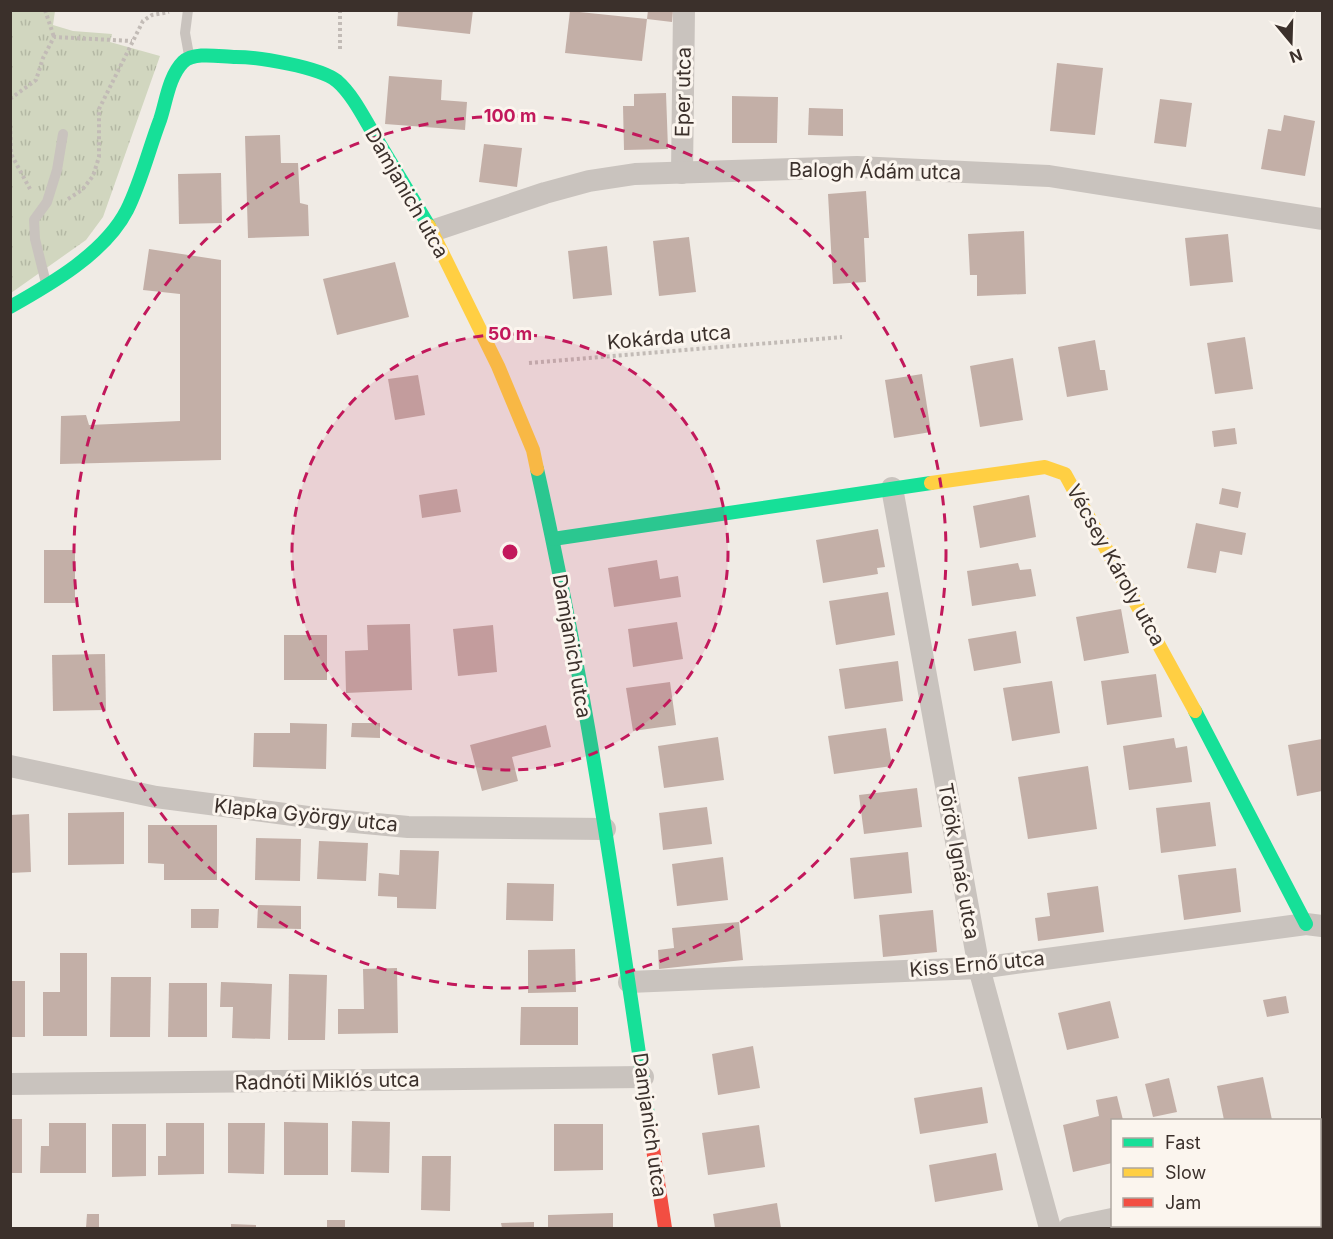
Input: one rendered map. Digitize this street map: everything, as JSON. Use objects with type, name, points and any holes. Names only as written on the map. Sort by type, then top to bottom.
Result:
[{"type":"street","name":"Eper utca","points":[[682,173],[684,10]]},
{"type":"street","name":"Damjanich utca","points":[[189,58],[242,57],[308,68],[336,80],[355,103],[432,231],[498,366],[532,450],[553,539],[605,829],[665,1228]]},
{"type":"street","points":[[10,307],[47,286],[98,248],[114,230],[127,209],[165,106],[173,77],[182,63],[189,58]]},
{"type":"street","name":"Balogh Ádám utca","points":[[432,231],[546,193],[589,181],[635,174],[857,167],[1049,176],[1323,219]]},
{"type":"street","name":"Vécsey Károly utca","points":[[553,539],[1045,467],[1065,474],[1314,925]]},
{"type":"street","name":"Török Ignác utca","points":[[892,488],[979,968],[1050,1228]]},
{"type":"street","name":"Klapka György utca","points":[[10,766],[156,796],[323,819],[408,827],[605,829]]},
{"type":"street","name":"Kiss Ernő utca","points":[[629,982],[979,968],[1314,925]]},
{"type":"street","name":"Radnóti Miklós utca","points":[[10,1084],[643,1077]]},
{"type":"street","points":[[1069,1228],[1111,1219]]},
{"type":"lane","points":[[188,11],[185,33],[189,58]]},
{"type":"lane","points":[[47,286],[34,238],[34,220],[47,202],[57,170],[63,134]]},
{"type":"path","points":[[10,99],[36,80],[43,58],[54,38],[45,10]]},
{"type":"path","points":[[10,119],[11,154],[34,196],[47,202],[67,200],[82,190],[93,177],[99,157],[99,109],[143,21],[152,15],[188,11]]},
{"type":"path","points":[[54,38],[132,41]]},
{"type":"path","name":"Kokárda utca","points":[[498,366],[842,338]]},
{"type":"green space","points":[[11,11],[55,11],[53,25],[73,31],[112,34],[110,42],[160,56],[103,217],[86,240],[11,293]]},
{"type":"building","points":[[398,10],[473,10],[470,34],[397,26]]},
{"type":"building","points":[[648,10],[673,10],[672,22],[647,19]]},
{"type":"building","points":[[570,11],[647,19],[642,61],[565,53]]},
{"type":"building","points":[[1057,63],[1103,68],[1095,135],[1050,131]]},
{"type":"building","points":[[389,76],[442,80],[441,100],[467,102],[465,130],[385,124]]},
{"type":"building","points":[[666,93],[668,149],[624,150],[623,106],[634,106],[634,94]]},
{"type":"building","points":[[732,96],[778,97],[777,143],[732,143]]},
{"type":"building","points":[[1160,99],[1192,103],[1186,147],[1154,143]]},
{"type":"building","points":[[809,108],[843,109],[843,136],[808,135]]},
{"type":"building","points":[[1284,115],[1315,121],[1305,176],[1261,169],[1268,129],[1281,131]]},
{"type":"building","points":[[280,135],[281,163],[298,163],[300,203],[308,205],[309,236],[248,238],[245,136]]},
{"type":"building","points":[[484,144],[522,148],[517,187],[479,182]]},
{"type":"building","points":[[221,173],[222,223],[179,224],[178,174]]},
{"type":"building","points":[[866,191],[869,238],[864,238],[866,282],[833,284],[828,194]]},
{"type":"building","points":[[1024,231],[1026,294],[977,296],[977,275],[970,275],[968,234]]},
{"type":"building","points":[[1228,234],[1233,282],[1190,286],[1185,238]]},
{"type":"building","points":[[689,237],[696,292],[659,296],[653,241]]},
{"type":"building","points":[[607,246],[612,295],[573,299],[568,251]]},
{"type":"building","points":[[149,249],[221,260],[221,460],[60,464],[61,416],[86,415],[89,425],[180,421],[180,294],[143,290]]},
{"type":"building","points":[[395,262],[409,317],[337,335],[323,279]]},
{"type":"building","points":[[1245,337],[1253,389],[1215,394],[1207,343]]},
{"type":"building","points":[[1095,340],[1100,370],[1105,370],[1108,390],[1067,397],[1058,347]]},
{"type":"building","points":[[1013,358],[1023,420],[980,427],[970,366]]},
{"type":"building","points":[[922,374],[931,432],[894,438],[885,380]]},
{"type":"building","points":[[418,375],[425,415],[395,420],[388,379]]},
{"type":"building","points":[[1235,428],[1237,444],[1214,447],[1212,431]]},
{"type":"building","points":[[1222,488],[1241,492],[1238,508],[1219,504]]},
{"type":"building","points":[[457,489],[461,512],[422,518],[419,495]]},
{"type":"building","points":[[1029,495],[1036,537],[980,548],[973,506]]},
{"type":"building","points":[[1196,523],[1246,533],[1242,555],[1220,551],[1216,573],[1187,568]]},
{"type":"building","points":[[878,529],[885,567],[877,568],[878,574],[823,583],[816,540]]},
{"type":"building","points":[[44,550],[75,550],[75,603],[44,603]]},
{"type":"building","points":[[657,560],[660,579],[678,576],[681,597],[614,607],[608,568]]},
{"type":"building","points":[[1018,563],[1020,570],[1031,569],[1036,596],[972,606],[967,571]]},
{"type":"building","points":[[888,592],[895,635],[836,645],[829,601]]},
{"type":"building","points":[[1121,609],[1129,653],[1084,661],[1076,617]]},
{"type":"building","points":[[677,622],[683,659],[633,667],[628,629]]},
{"type":"building","points":[[410,624],[412,690],[346,693],[345,651],[368,650],[367,625]]},
{"type":"building","points":[[493,625],[497,672],[458,676],[453,629]]},
{"type":"building","points":[[1016,631],[1021,663],[974,671],[968,639]]},
{"type":"building","points":[[284,635],[327,635],[327,680],[284,680]]},
{"type":"building","points":[[105,654],[106,710],[53,711],[52,655]]},
{"type":"building","points":[[898,661],[903,701],[845,709],[839,669]]},
{"type":"building","points":[[1156,674],[1162,717],[1107,725],[1101,681]]},
{"type":"building","points":[[1052,681],[1060,733],[1012,741],[1003,688]]},
{"type":"building","points":[[670,682],[676,725],[633,731],[626,688]]},
{"type":"building","points":[[290,723],[327,724],[326,769],[253,767],[254,733],[290,733]]},
{"type":"building","points":[[352,723],[380,723],[380,738],[351,737]]},
{"type":"building","points":[[546,725],[551,747],[512,757],[518,781],[482,791],[470,745]]},
{"type":"building","points":[[886,728],[892,766],[834,774],[828,736]]},
{"type":"building","points":[[718,737],[724,780],[664,788],[658,746]]},
{"type":"building","points":[[1174,738],[1176,748],[1187,746],[1192,782],[1129,790],[1123,746]]},
{"type":"building","points":[[1322,739],[1322,791],[1297,796],[1288,745]]},
{"type":"building","points":[[1088,766],[1097,829],[1028,839],[1018,777]]},
{"type":"building","points":[[917,788],[922,827],[864,834],[859,795]]},
{"type":"building","points":[[1210,802],[1216,846],[1161,853],[1156,808]]},
{"type":"building","points":[[707,807],[712,844],[663,850],[659,813]]},
{"type":"building","points":[[124,812],[124,864],[68,865],[68,813]]},
{"type":"building","points":[[29,814],[31,872],[10,873],[10,815]]},
{"type":"building","points":[[148,825],[217,825],[217,880],[164,880],[164,864],[148,863]]},
{"type":"building","points":[[256,838],[301,839],[300,881],[255,880]]},
{"type":"building","points":[[319,841],[368,843],[366,881],[317,879]]},
{"type":"building","points":[[400,850],[439,851],[436,909],[397,908],[397,897],[378,896],[379,873],[399,875]]},
{"type":"building","points":[[908,852],[912,893],[854,899],[850,858]]},
{"type":"building","points":[[723,857],[728,900],[677,906],[672,864]]},
{"type":"building","points":[[1236,868],[1241,912],[1184,920],[1178,875]]},
{"type":"building","points":[[507,883],[554,884],[553,921],[506,920]]},
{"type":"building","points":[[1098,886],[1104,932],[1038,941],[1035,918],[1050,916],[1047,893]]},
{"type":"building","points":[[258,905],[301,906],[301,929],[257,928]]},
{"type":"building","points":[[191,909],[219,909],[218,928],[191,928]]},
{"type":"building","points":[[933,910],[937,952],[883,957],[879,915]]},
{"type":"building","points":[[739,922],[743,960],[659,969],[658,950],[674,948],[672,928]]},
{"type":"building","points":[[575,949],[576,992],[528,993],[528,950]]},
{"type":"building","points":[[60,953],[87,953],[87,1036],[43,1036],[43,992],[60,992]]},
{"type":"building","points":[[397,968],[398,1033],[338,1034],[338,1009],[364,1009],[363,969]]},
{"type":"building","points":[[289,974],[327,975],[325,1040],[288,1040]]},
{"type":"building","points":[[111,977],[151,977],[150,1037],[110,1037]]},
{"type":"building","points":[[10,981],[25,981],[25,1037],[10,1037]]},
{"type":"building","points":[[221,982],[272,984],[270,1039],[232,1038],[233,1007],[220,1007]]},
{"type":"building","points":[[169,983],[207,983],[207,1037],[168,1037]]},
{"type":"building","points":[[1286,996],[1289,1013],[1267,1017],[1263,1000]]},
{"type":"building","points":[[1110,1001],[1119,1038],[1067,1050],[1058,1013]]},
{"type":"building","points":[[521,1007],[578,1007],[578,1045],[520,1045]]},
{"type":"building","points":[[753,1046],[760,1088],[718,1095],[712,1054]]},
{"type":"building","points":[[1263,1077],[1272,1119],[1224,1119],[1217,1086]]},
{"type":"building","points":[[1169,1078],[1177,1112],[1153,1117],[1145,1084]]},
{"type":"building","points":[[982,1087],[988,1123],[920,1134],[914,1098]]},
{"type":"building","points":[[1117,1096],[1123,1119],[1111,1119],[1111,1163],[1073,1172],[1063,1125],[1099,1116],[1096,1100]]},
{"type":"building","points":[[10,1119],[22,1119],[22,1173],[10,1173]]},
{"type":"building","points":[[352,1121],[390,1122],[389,1173],[351,1172]]},
{"type":"building","points":[[284,1122],[328,1123],[328,1175],[284,1175]]},
{"type":"building","points":[[49,1123],[86,1123],[86,1173],[40,1173],[41,1146],[49,1146]]},
{"type":"building","points":[[166,1123],[204,1123],[204,1174],[158,1175],[158,1156],[166,1156]]},
{"type":"building","points":[[228,1123],[265,1123],[264,1174],[228,1173]]},
{"type":"building","points":[[112,1124],[146,1124],[146,1176],[112,1177]]},
{"type":"building","points":[[554,1124],[603,1124],[603,1170],[554,1171]]},
{"type":"building","points":[[759,1125],[765,1167],[708,1175],[702,1133]]},
{"type":"building","points":[[996,1153],[1003,1190],[935,1202],[929,1165]]},
{"type":"building","points":[[422,1156],[451,1156],[450,1211],[421,1210]]},
{"type":"building","points":[[777,1203],[781,1228],[715,1228],[713,1214]]},
{"type":"building","points":[[613,1213],[613,1228],[548,1228],[548,1215]]},
{"type":"building","points":[[87,1214],[99,1214],[99,1228],[86,1228]]},
{"type":"building","points":[[327,1220],[345,1220],[345,1228],[327,1228]]},
{"type":"building","points":[[534,1222],[534,1228],[502,1228],[501,1223]]},
{"type":"building","points":[[231,1224],[256,1225],[256,1228],[231,1228]]},
{"type":"traffic: fast","points":[[10,307],[76,266],[91,254],[117,226],[137,188],[174,74],[183,62],[194,57],[246,57],[273,61],[317,71],[337,81],[357,106],[429,226]]},
{"type":"traffic: fast","points":[[537,469],[586,715],[650,1129]]},
{"type":"traffic: fast","points":[[553,539],[931,483]]},
{"type":"traffic: fast","points":[[1195,711],[1306,924]]},
{"type":"traffic: slow","points":[[429,226],[498,366],[533,450],[537,469]]},
{"type":"traffic: slow","points":[[931,483],[1045,467],[1065,474],[1195,711]]},
{"type":"traffic: jam","points":[[650,1129],[665,1228]]}]
